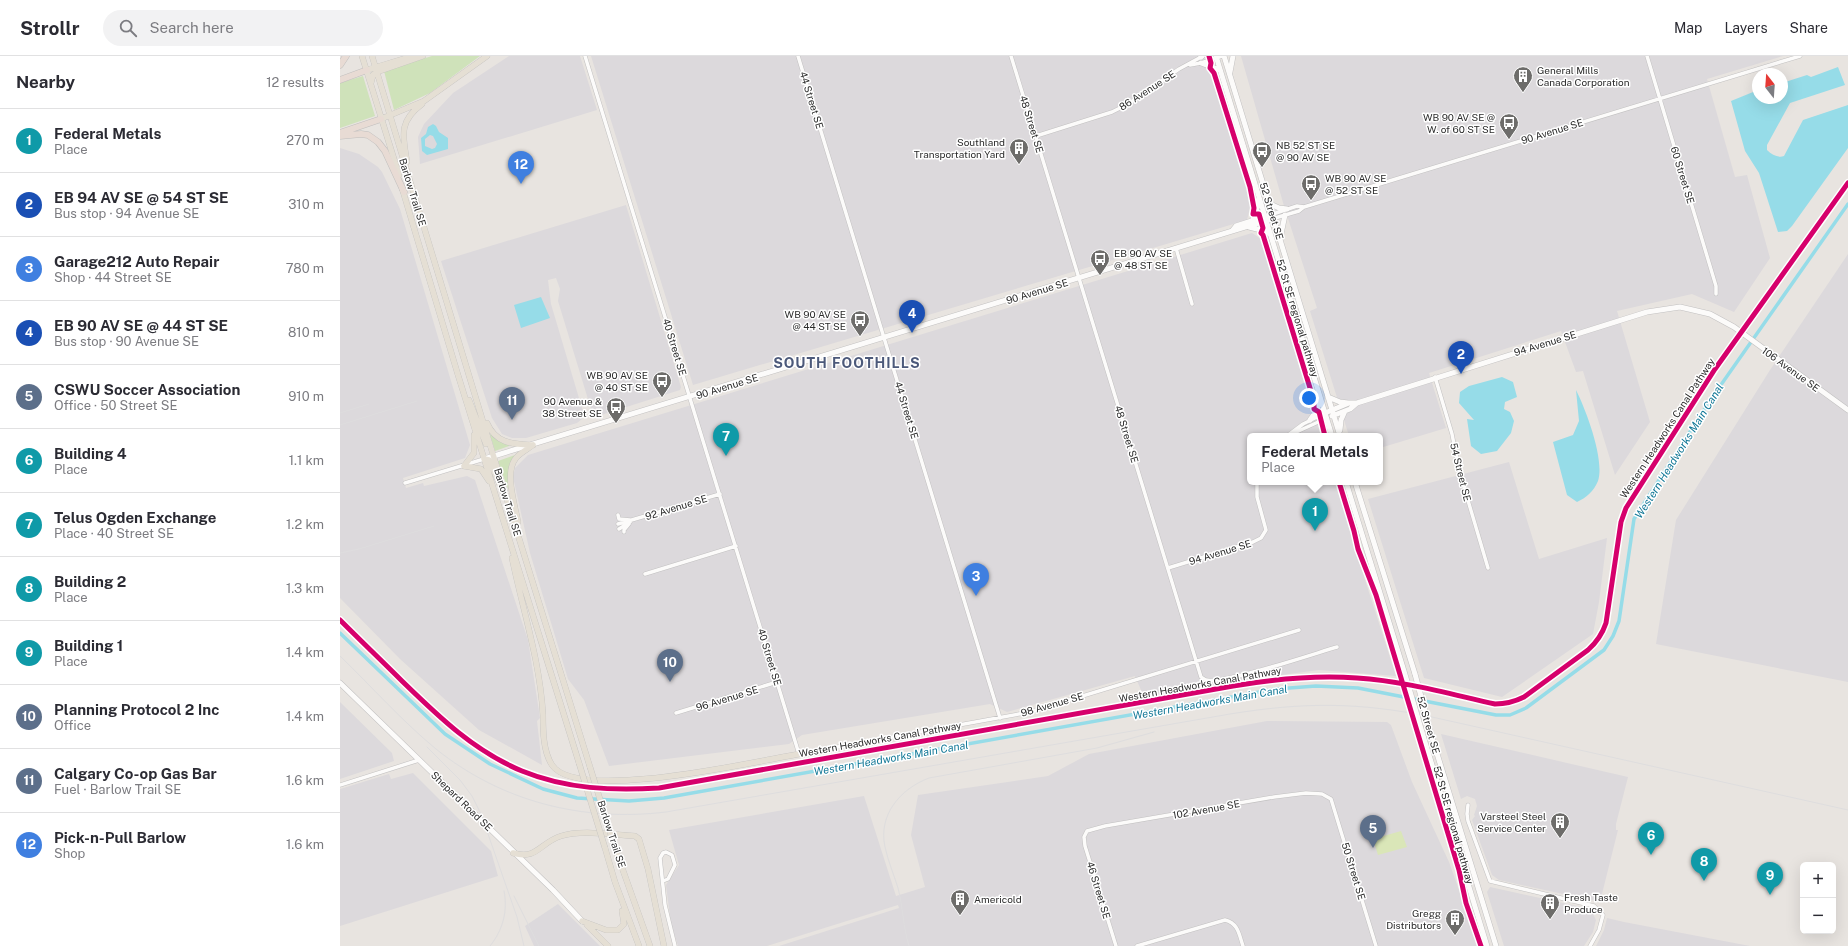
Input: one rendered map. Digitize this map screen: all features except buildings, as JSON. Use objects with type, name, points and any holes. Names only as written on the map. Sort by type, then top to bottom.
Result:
[{"type":"highway","points":[[340,66],[346,56]]},
{"type":"highway","points":[[340,80],[367,70]]},
{"type":"highway","points":[[340,135],[381,119]]},
{"type":"highway","points":[[340,135],[368,135],[378,142],[382,146],[404,192]]},
{"type":"main road","name":"Barlow Trail SE","points":[[362,56],[471,418],[495,491],[615,882],[639,946]]},
{"type":"main road","name":"Barlow Trail SE","points":[[372,56],[474,393],[590,767],[650,946]]},
{"type":"main road","points":[[371,84],[376,70],[413,56]]},
{"type":"main road","points":[[367,70],[376,70],[423,56]]},
{"type":"main road","points":[[410,184],[403,136],[404,124],[415,109],[487,56]]},
{"type":"main road","name":"52 Street SE","points":[[1220,56],[1230,75],[1281,237],[1340,433]]},
{"type":"main road","name":"52 Street SE","points":[[1220,56],[1220,70],[1331,433]]},
{"type":"main road","points":[[1230,75],[1233,56]]},
{"type":"main road","points":[[1201,63],[1220,70]]},
{"type":"main road","points":[[381,119],[424,101],[437,93]]},
{"type":"main road","points":[[1252,221],[1256,214],[1259,194]]},
{"type":"main road","points":[[1270,204],[1286,212],[1281,237]]},
{"type":"main road","name":"90 Avenue SE","points":[[1232,231],[1236,226],[1274,216]]},
{"type":"main road","name":"90 Avenue SE","points":[[484,459],[1246,227],[1265,218]]},
{"type":"main road","points":[[1246,227],[1259,228],[1270,235]]},
{"type":"main road","name":"94 Avenue SE","points":[[1333,412],[1345,411],[1357,403],[1435,377],[1647,312],[1680,307],[1710,314],[1734,327]]},
{"type":"main road","name":"106 Avenue SE","points":[[1734,327],[1848,410]]},
{"type":"main road","points":[[458,375],[489,450],[494,457]]},
{"type":"main road","points":[[474,393],[493,434],[503,442],[533,445]]},
{"type":"main road","points":[[1310,420],[1317,410],[1320,396]]},
{"type":"main road","points":[[1328,397],[1340,402],[1349,403]]},
{"type":"main road","name":"94 Avenue SE","points":[[1326,415],[1349,403],[1357,403]]},
{"type":"main road","points":[[1340,433],[1341,420],[1345,411]]},
{"type":"main road","points":[[471,418],[475,448],[472,456],[464,466],[481,469],[495,491]]},
{"type":"main road","points":[[522,546],[510,477],[516,458],[533,445]]},
{"type":"main road","points":[[484,459],[489,460],[500,486],[509,502]]},
{"type":"main road","name":"52 Street SE","points":[[1347,485],[1488,946]]},
{"type":"main road","name":"52 Street SE","points":[[1356,485],[1415,674],[1431,734],[1496,946]]},
{"type":"main road","points":[[507,530],[538,663],[542,692],[544,741],[552,766],[561,773],[576,778],[624,781],[676,776],[799,754]]},
{"type":"main road","name":"Shepard Road SE","points":[[340,683],[582,921]]},
{"type":"main road","points":[[513,852],[524,856],[529,855],[547,842],[571,834],[635,836],[640,839],[648,869],[664,946]]},
{"type":"main road","points":[[582,921],[606,930],[612,931],[622,928],[624,918],[615,889],[615,882]]},
{"type":"main road","points":[[582,921],[608,946]]},
{"type":"street","name":"40 Street SE","points":[[585,56],[799,754]]},
{"type":"street","name":"44 Street SE","points":[[798,56],[885,337],[1000,718]]},
{"type":"street","name":"48 Street SE","points":[[1011,56],[1201,677],[1206,680],[1218,680],[1337,647]]},
{"type":"street","name":"86 Avenue SE","points":[[1036,136],[1112,112],[1128,104],[1167,77],[1202,56]]},
{"type":"street","name":"86 Avenue SE","points":[[1188,65],[1201,63],[1220,56]]},
{"type":"street","name":"60 Street SE","points":[[1647,56],[1716,286],[1716,294]]},
{"type":"street","name":"90 Avenue SE","points":[[1274,216],[1297,206],[1304,207],[1800,56]]},
{"type":"street","points":[[1176,248],[1192,304]]},
{"type":"street","name":"54 Street SE","points":[[1435,377],[1452,434],[1459,470],[1488,568]]},
{"type":"street","name":"94 Avenue SE","points":[[1291,433],[1310,420],[1326,415]]},
{"type":"street","name":"94 Avenue SE","points":[[1293,433],[1326,415]]},
{"type":"street","name":"90 Avenue SE","points":[[405,483],[484,459]]},
{"type":"street","name":"94 Avenue SE","points":[[1168,568],[1261,538],[1266,530],[1257,497],[1257,485]]},
{"type":"street","name":"92 Avenue SE","points":[[633,520],[720,494]]},
{"type":"street","points":[[618,515],[619,518],[633,520]]},
{"type":"street","points":[[618,524],[633,520]]},
{"type":"street","points":[[619,529],[633,520]]},
{"type":"street","points":[[624,532],[633,520]]},
{"type":"street","points":[[644,574],[736,546]]},
{"type":"street","name":"98 Avenue SE","points":[[799,754],[1030,712],[1300,630]]},
{"type":"street","name":"96 Avenue SE","points":[[676,713],[777,682]]},
{"type":"street","points":[[340,785],[419,760]]},
{"type":"street","name":"102 Avenue SE","points":[[1085,834],[1090,830],[1105,826],[1274,797],[1306,793],[1329,796]]},
{"type":"street","name":"50 Street SE","points":[[1329,796],[1334,806],[1376,946]]},
{"type":"street","points":[[1468,805],[1466,814],[1468,821],[1490,881],[1493,883],[1594,906],[1603,915],[1599,930],[1590,946]]},
{"type":"street","name":"46 Street SE","points":[[1085,834],[1085,846],[1116,946]]},
{"type":"street","points":[[663,881],[668,879],[676,865],[672,855],[666,852],[663,853],[660,858],[666,910],[675,946]]},
{"type":"street","points":[[1137,946],[1221,920],[1232,922],[1239,932],[1243,946]]},
{"type":"shaded area","points":[[509,56],[580,56],[597,110],[420,164],[418,137],[424,124],[453,93]]},
{"type":"shaded area","points":[[591,56],[1206,56],[1252,199],[1247,220],[693,385]]},
{"type":"shaded area","points":[[1241,56],[1783,56],[1707,79],[1735,177],[1747,175],[1770,258],[1734,312],[1692,294],[1617,311],[1650,422],[1615,475],[1583,371],[1576,372],[1561,331],[1429,373],[1446,428],[1383,447],[1383,433],[1348,433],[1310,311],[1317,308],[1284,206]]},
{"type":"shaded area","points":[[340,148],[359,154],[378,167],[382,172],[400,209],[470,445],[465,458],[403,478],[406,488],[423,483],[424,486],[467,476],[475,480],[528,640],[540,718],[537,721],[542,765],[479,730],[400,659],[340,598]]},
{"type":"shaded area","points":[[626,205],[681,387],[680,390],[601,415],[594,412],[591,409],[558,301],[560,289],[556,278],[548,280],[551,304],[584,415],[577,423],[526,438],[512,438],[502,434],[492,418],[441,261]]},
{"type":"shaded area","points":[[1252,233],[1261,239],[1321,433],[1247,433],[1247,485],[1338,485],[1354,534],[1357,555],[1396,676],[1319,670],[1235,681],[1144,697],[1135,676],[1007,712],[990,704],[802,735],[789,744],[609,766],[584,700],[568,679],[530,553],[513,477],[515,468],[528,455]]},
{"type":"shaded area","points":[[1848,254],[1848,682],[1656,644],[1676,520],[1770,370]]},
{"type":"shaded area","points":[[1509,462],[1539,559],[1607,538],[1599,602],[1593,634],[1502,697],[1424,678],[1368,499]]},
{"type":"shaded area","points":[[340,702],[392,753],[394,761],[340,779]]},
{"type":"shaded area","points":[[1267,721],[1387,722],[1391,725],[1412,782],[1449,862],[1479,946],[779,946],[899,908],[898,905],[767,946],[678,946],[671,924],[666,885],[679,865],[669,830],[864,796],[896,896],[925,887],[911,835],[918,795],[1048,776],[1089,754]]},
{"type":"shaded area","points":[[1441,734],[1628,777],[1616,824],[1616,830],[1618,830],[1600,902],[1499,880],[1492,875],[1472,820],[1475,816],[1477,806],[1475,799],[1467,796],[1461,799]]},
{"type":"shaded area","points":[[413,773],[491,851],[498,876],[340,926],[340,789],[389,774],[391,779]]},
{"type":"shaded area","points":[[1490,887],[1586,908],[1592,912],[1596,920],[1593,932],[1584,946],[1504,946],[1487,892]]},
{"type":"shaded area","points":[[558,904],[600,946],[534,946],[525,926]]},
{"type":"shaded area","points":[[1607,918],[1750,946],[1596,946],[1604,930]]},
{"type":"green space","points":[[432,56],[480,56],[430,93],[394,110],[384,71]]},
{"type":"green space","points":[[363,76],[375,116],[340,128],[340,83]]},
{"type":"green space","points":[[491,434],[509,446],[495,451],[490,435]]},
{"type":"green space","points":[[515,455],[516,456],[508,489],[498,461]]},
{"type":"green space","points":[[1401,831],[1407,847],[1378,855],[1373,839]]},
{"type":"water","points":[[1838,67],[1845,85],[1790,103],[1767,145],[1767,150],[1775,156],[1784,156],[1803,120],[1848,105],[1848,148],[1792,226],[1787,231],[1778,232],[1759,173],[1745,151],[1731,101],[1752,92],[1752,104],[1788,104],[1788,81],[1807,75],[1811,77]]},
{"type":"water","points":[[433,124],[439,132],[448,138],[448,149],[427,155],[422,151],[421,138],[426,134],[428,127]],"holes":[[[430,135],[433,136],[437,144],[435,148],[432,149],[425,146],[425,139]]]},
{"type":"water","points":[[541,297],[550,318],[521,328],[514,305]]},
{"type":"water","points":[[1502,377],[1513,382],[1517,397],[1505,402],[1504,409],[1510,412],[1514,421],[1511,433],[1497,451],[1481,454],[1471,446],[1467,419],[1474,420],[1459,403],[1460,392],[1469,386]]},
{"type":"water","points":[[1576,390],[1589,422],[1597,448],[1599,461],[1598,481],[1587,496],[1577,502],[1567,495],[1553,442],[1573,435],[1579,421]]},
{"type":"waterway","name":"Western Headworks Main Canal","points":[[340,633],[445,734],[490,764],[543,789],[577,798],[629,801],[664,798],[1276,689],[1316,686],[1358,688],[1496,715],[1510,715],[1526,708],[1604,650],[1613,636],[1619,621],[1634,519],[1711,399],[1848,204]]},
{"type":"railway","points":[[340,425],[417,401]]},
{"type":"railway","points":[[340,413],[369,404]]},
{"type":"railway","points":[[340,553],[359,549],[434,526]]},
{"type":"railway","points":[[340,656],[411,727],[436,749],[461,767],[488,783],[516,795],[545,804],[604,814],[666,812],[1230,714],[1282,707],[1331,705],[1355,706],[1432,717],[1848,810]]},
{"type":"railway","points":[[909,946],[905,932],[900,895],[886,852],[884,835],[888,814],[900,796],[918,783],[929,778],[1097,748],[1154,732]]},
{"type":"railway","points":[[427,747],[460,780],[472,796],[481,814],[517,917],[524,946]]},
{"type":"railway","points":[[490,946],[501,927],[505,913],[504,891]]},
{"type":"railway","points":[[514,896],[539,946]]},
{"type":"cycle path","name":"52 St SE regional pathway","points":[[1209,56],[1211,63],[1210,68],[1214,73],[1250,187],[1254,208],[1253,214],[1259,214],[1263,228],[1261,233],[1263,235],[1314,401],[1314,409],[1319,412],[1324,433]]},
{"type":"cycle path","name":"Western Headworks Canal Pathway","points":[[340,620],[430,708],[458,732],[488,754],[522,771],[539,777],[556,782],[607,789],[659,788],[1264,681],[1310,677],[1357,678],[1427,688],[1495,704],[1503,704],[1514,701],[1524,697],[1588,650],[1599,638],[1606,623],[1621,522],[1626,508],[1715,369],[1848,183]]},
{"type":"cycle path","name":"52 St SE regional pathway","points":[[1340,485],[1358,549],[1376,595],[1459,870],[1466,903],[1481,946]]},
{"type":"place","name":"General Mills Canada Corporation","points":[[1523,93]]},
{"type":"place","name":"WB 90 AV SE @ W. of 60 ST SE","points":[[1509,140]]},
{"type":"place","name":"Southland Transportation Yard","points":[[1019,165]]},
{"type":"place","name":"NB 52 ST SE @ 90 AV SE","points":[[1262,168]]},
{"type":"place","name":"Pick-n-Pull Barlow","points":[[521,184]]},
{"type":"place","name":"WB 90 AV SE @ 52 ST SE","points":[[1311,201]]},
{"type":"place","name":"EB 90 AV SE @ 48 ST SE","points":[[1100,276]]},
{"type":"place","name":"EB 90 AV SE @ 44 ST SE","points":[[912,333]]},
{"type":"place","name":"WB 90 AV SE @ 44 ST SE","points":[[860,337]]},
{"type":"place","name":"EB 94 AV SE @ 54 ST SE","points":[[1461,374]]},
{"type":"place","name":"WB 90 AV SE @ 40 ST SE","points":[[662,398]]},
{"type":"place","name":"Calgary Co-op Gas Bar","points":[[512,420]]},
{"type":"place","name":"90 Avenue & 38 Street SE","points":[[616,424]]},
{"type":"place","name":"Telus Ogden Exchange","points":[[726,456]]},
{"type":"place","name":"Federal Metals","points":[[1315,531]]},
{"type":"place","name":"Garage212 Auto Repair","points":[[976,596]]},
{"type":"place","name":"Planning Protocol 2 Inc","points":[[670,682]]},
{"type":"place","name":"Varsteel Steel Service Center","points":[[1560,839]]},
{"type":"place","name":"CSWU Soccer Association","points":[[1373,848]]},
{"type":"place","name":"Building 4","points":[[1651,855]]},
{"type":"place","name":"Building 2","points":[[1704,881]]},
{"type":"place","name":"Building 1","points":[[1770,895]]},
{"type":"place","name":"Americold","points":[[960,916]]},
{"type":"place","name":"Fresh Taste Produce","points":[[1550,920]]},
{"type":"place","name":"Gregg Distributors","points":[[1455,936]]},
{"type":"district","name":"SOUTH FOOTHILLS","points":[[847,363]]}]
